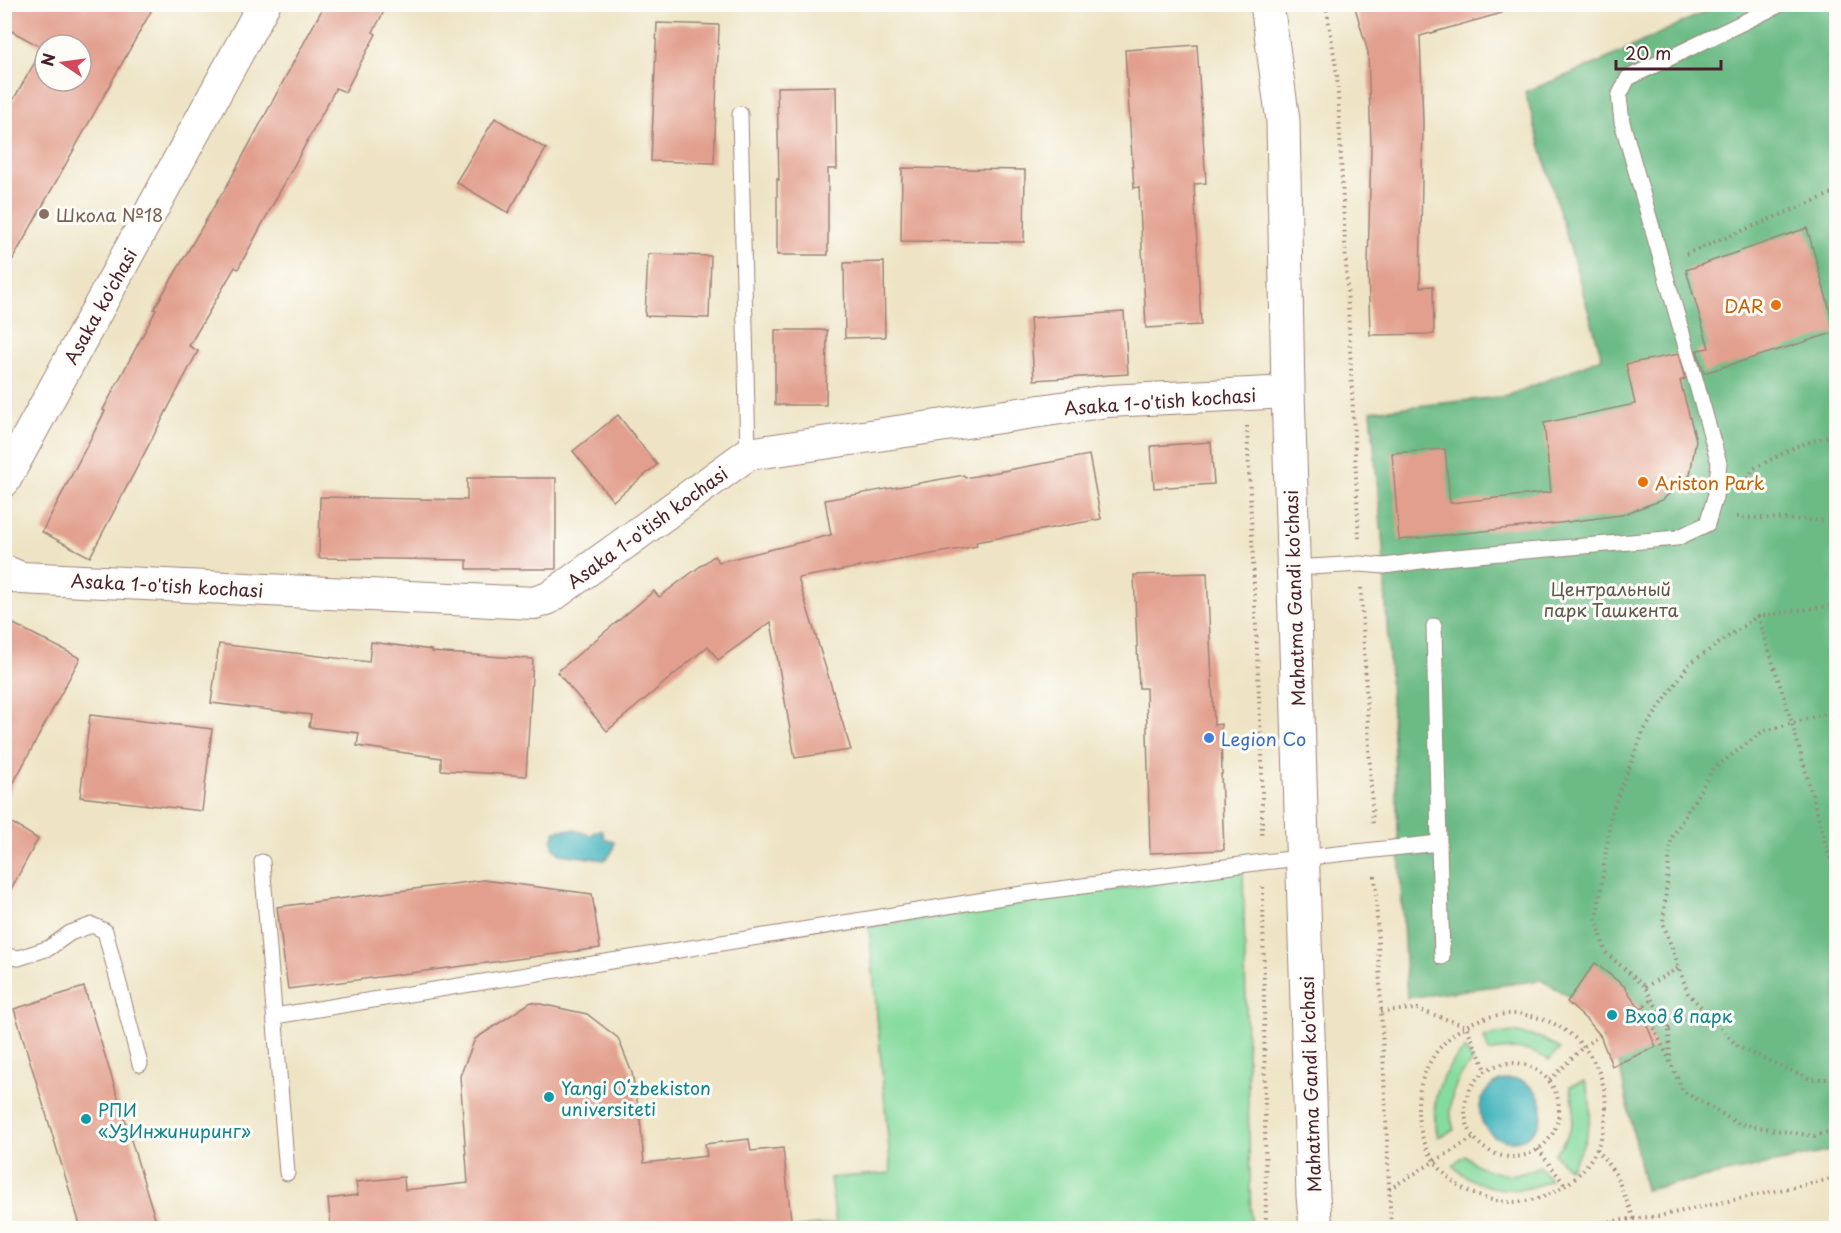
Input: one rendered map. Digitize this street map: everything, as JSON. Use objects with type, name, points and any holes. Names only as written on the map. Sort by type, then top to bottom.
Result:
[{"type":"street","name":"Asaka ko'chasi","points":[[4,481],[264,4]]},
{"type":"street","name":"Mahatma Gandi ko'chasi","points":[[1267,4],[1283,121],[1288,392],[1313,1196],[1316,1228]]},
{"type":"street","name":"Asaka 1-o'tish kochasi","points":[[4,571],[21,578],[534,603],[549,598],[748,454],[1108,401],[1288,392]]},
{"type":"lane","points":[[1294,568],[1360,564],[1384,566],[1443,558],[1677,538],[1707,524],[1715,497],[1719,463],[1622,122],[1619,96],[1628,78],[1781,4]]},
{"type":"lane","points":[[740,114],[748,454]]},
{"type":"lane","points":[[1434,626],[1442,957]]},
{"type":"lane","points":[[275,1016],[1004,897],[1303,857],[1439,843]]},
{"type":"lane","points":[[262,862],[286,1173]]},
{"type":"lane","points":[[4,956],[19,958],[49,948],[70,933],[92,925],[105,931],[140,1064]]},
{"type":"path","points":[[1326,4],[1337,75],[1391,1228]]},
{"type":"path","points":[[1676,258],[1836,192]]},
{"type":"path","points":[[1245,395],[1262,746],[1266,1228]]},
{"type":"path","points":[[1730,516],[1753,469],[1797,446],[1836,434]]},
{"type":"path","points":[[1707,524],[1730,516],[1836,523],[1834,507],[1836,496]]},
{"type":"path","points":[[1670,1062],[1669,1029],[1653,999],[1645,987],[1605,952],[1597,918],[1611,813],[1644,730],[1689,664],[1758,616],[1836,605]]},
{"type":"path","points":[[1758,616],[1792,723],[1836,880]]},
{"type":"path","points":[[1836,712],[1762,732],[1713,769],[1671,839],[1663,923],[1688,993],[1738,1047],[1810,1079],[1836,1079]]},
{"type":"path","points":[[1645,987],[1680,967]]},
{"type":"path","points":[[1653,999],[1641,1008],[1683,1091],[1739,1124],[1814,1136],[1836,1130]]},
{"type":"path","points":[[1381,1011],[1417,1009],[1466,1026],[1486,1070]]},
{"type":"path","points":[[1669,1029],[1703,1009]]},
{"type":"path","points":[[1526,1014],[1544,1018],[1565,1030],[1583,1047],[1598,1070],[1606,1095],[1604,1124],[1597,1149],[1584,1172],[1544,1195],[1496,1202],[1466,1193],[1450,1182],[1432,1163],[1422,1134],[1420,1108],[1423,1086],[1430,1064],[1442,1043],[1455,1031],[1491,1017],[1526,1014]]},
{"type":"path","points":[[1550,1080],[1583,1047],[1604,1032]]},
{"type":"path","points":[[1515,1063],[1530,1066],[1550,1080],[1559,1102],[1559,1118],[1554,1134],[1530,1155],[1514,1158],[1499,1156],[1484,1149],[1473,1138],[1466,1124],[1464,1109],[1467,1094],[1486,1070],[1500,1064],[1515,1063]]},
{"type":"path","points":[[1389,1189],[1473,1138]]},
{"type":"path","points":[[1538,1149],[1565,1185]]},
{"type":"path","points":[[1597,1149],[1616,1174],[1634,1219]]},
{"type":"path","points":[[1550,1228],[1659,1216],[1836,1178]]},
{"type":"green space","name":"Центральный парк Ташкента","points":[[1719,5],[1836,5],[1836,1150],[1645,1190],[1619,1063],[1604,1032],[1571,997],[1541,980],[1407,998],[1383,548],[1371,411],[1507,396],[1602,358],[1525,92],[1600,62]]},
{"type":"green space","points":[[1243,870],[1251,1228],[794,1228],[836,1223],[830,1178],[891,1173],[869,927]]},
{"type":"green space","points":[[1513,1032],[1541,1038],[1560,1049],[1549,1060],[1520,1050],[1505,1049],[1489,1052],[1484,1037]]},
{"type":"green space","points":[[1465,1049],[1473,1061],[1456,1084],[1453,1093],[1450,1111],[1454,1130],[1438,1137],[1435,1124],[1435,1100],[1438,1089],[1448,1068]]},
{"type":"green space","points":[[1585,1081],[1590,1104],[1589,1127],[1581,1149],[1569,1169],[1554,1154],[1570,1130],[1574,1114],[1570,1086]]},
{"type":"green space","points":[[1465,1155],[1477,1165],[1499,1173],[1522,1173],[1540,1166],[1550,1180],[1525,1188],[1498,1188],[1486,1185],[1462,1174],[1452,1165]]},
{"type":"water","points":[[575,830],[592,836],[600,830],[603,832],[604,839],[614,842],[613,850],[604,860],[560,854],[554,849],[552,840],[556,831]]},
{"type":"water","points":[[1505,1079],[1517,1079],[1533,1088],[1540,1098],[1542,1110],[1540,1122],[1533,1132],[1517,1141],[1505,1141],[1494,1136],[1485,1127],[1480,1116],[1480,1104],[1485,1093],[1494,1084]]},
{"type":"building","points":[[13,4],[155,4],[4,275],[4,116],[33,65],[33,93],[93,93],[93,33],[33,33],[33,43],[4,27],[4,19]]},
{"type":"building","points":[[325,4],[388,4],[373,32],[376,34],[345,92],[336,88],[238,269],[235,267],[189,346],[198,351],[90,557],[42,532],[156,310],[154,309],[223,193]]},
{"type":"building","points":[[1354,4],[1501,4],[1502,13],[1420,36],[1423,123],[1420,287],[1433,286],[1434,334],[1370,335],[1368,265],[1371,146],[1368,52]]},
{"type":"building","points":[[657,23],[719,25],[714,163],[651,161]]},
{"type":"building","points":[[1197,45],[1206,183],[1194,184],[1201,325],[1146,328],[1139,187],[1134,188],[1125,50]]},
{"type":"building","points":[[836,86],[837,169],[828,169],[828,255],[777,255],[777,179],[779,180],[777,87]]},
{"type":"building","points":[[495,118],[546,149],[508,213],[456,182]]},
{"type":"building","points":[[902,168],[1025,170],[1024,242],[901,241]]},
{"type":"building","points":[[1807,228],[1836,332],[1704,373],[1697,350],[1709,348],[1686,270]]},
{"type":"building","points":[[648,254],[711,256],[709,318],[645,316]]},
{"type":"building","points":[[884,262],[885,337],[845,338],[844,263]]},
{"type":"building","points":[[1124,312],[1128,374],[1034,380],[1030,318]]},
{"type":"building","points":[[775,330],[827,330],[826,405],[775,405]]},
{"type":"building","points":[[1678,354],[1685,379],[1680,381],[1696,440],[1690,475],[1662,500],[1621,515],[1399,540],[1392,453],[1445,449],[1450,503],[1551,492],[1544,423],[1635,404],[1626,364]]},
{"type":"building","points":[[618,415],[657,465],[613,501],[573,451]]},
{"type":"building","points":[[1211,442],[1214,484],[1154,488],[1151,446]]},
{"type":"building","points":[[1089,455],[1101,519],[976,542],[977,546],[798,578],[851,750],[795,758],[771,622],[718,660],[708,646],[607,731],[557,672],[654,591],[659,597],[714,556],[719,562],[831,535],[825,500],[964,475],[965,478]]},
{"type":"building","points":[[467,478],[556,478],[556,569],[467,569],[467,560],[319,558],[320,497],[467,500]]},
{"type":"building","points":[[1207,573],[1214,725],[1221,724],[1224,850],[1150,853],[1146,688],[1139,688],[1134,575]]},
{"type":"building","points":[[4,619],[80,658],[4,801]]},
{"type":"building","points":[[371,642],[431,650],[431,652],[533,659],[526,776],[441,770],[441,758],[357,746],[359,733],[309,727],[311,715],[211,703],[219,644],[369,662]]},
{"type":"building","points":[[90,715],[212,729],[202,811],[80,797]]},
{"type":"building","points":[[4,818],[38,839],[4,902]]},
{"type":"building","points":[[483,880],[592,894],[600,948],[288,989],[277,907]]},
{"type":"building","name":"Вход в парк","points":[[1595,963],[1624,986],[1640,1009],[1656,1047],[1612,1066],[1600,1035],[1567,1002]]},
{"type":"building","name":"РПИ «УзИнжиниринг»","points":[[84,987],[158,1228],[81,1228],[14,1009]]},
{"type":"building","name":"Yangi Oʻzbekiston universiteti","points":[[531,1002],[587,1014],[618,1038],[632,1073],[640,1117],[644,1163],[707,1156],[705,1144],[749,1139],[751,1151],[783,1148],[792,1228],[331,1228],[328,1199],[358,1195],[356,1182],[404,1177],[405,1190],[468,1183],[460,1076],[475,1039]]},
{"type":"place","name":"Школа №18","points":[[44,214]]},
{"type":"place","name":"DAR","points":[[1776,305]]},
{"type":"place","name":"Ariston Park","points":[[1643,482]]},
{"type":"place","name":"Legion Co","points":[[1209,738]]},
{"type":"place","name":"Вход в парк","points":[[1612,1015]]},
{"type":"place","name":"Yangi Oʻzbekiston universiteti","points":[[549,1097]]},
{"type":"place","name":"РПИ «УзИнжиниринг»","points":[[86,1119]]}]
